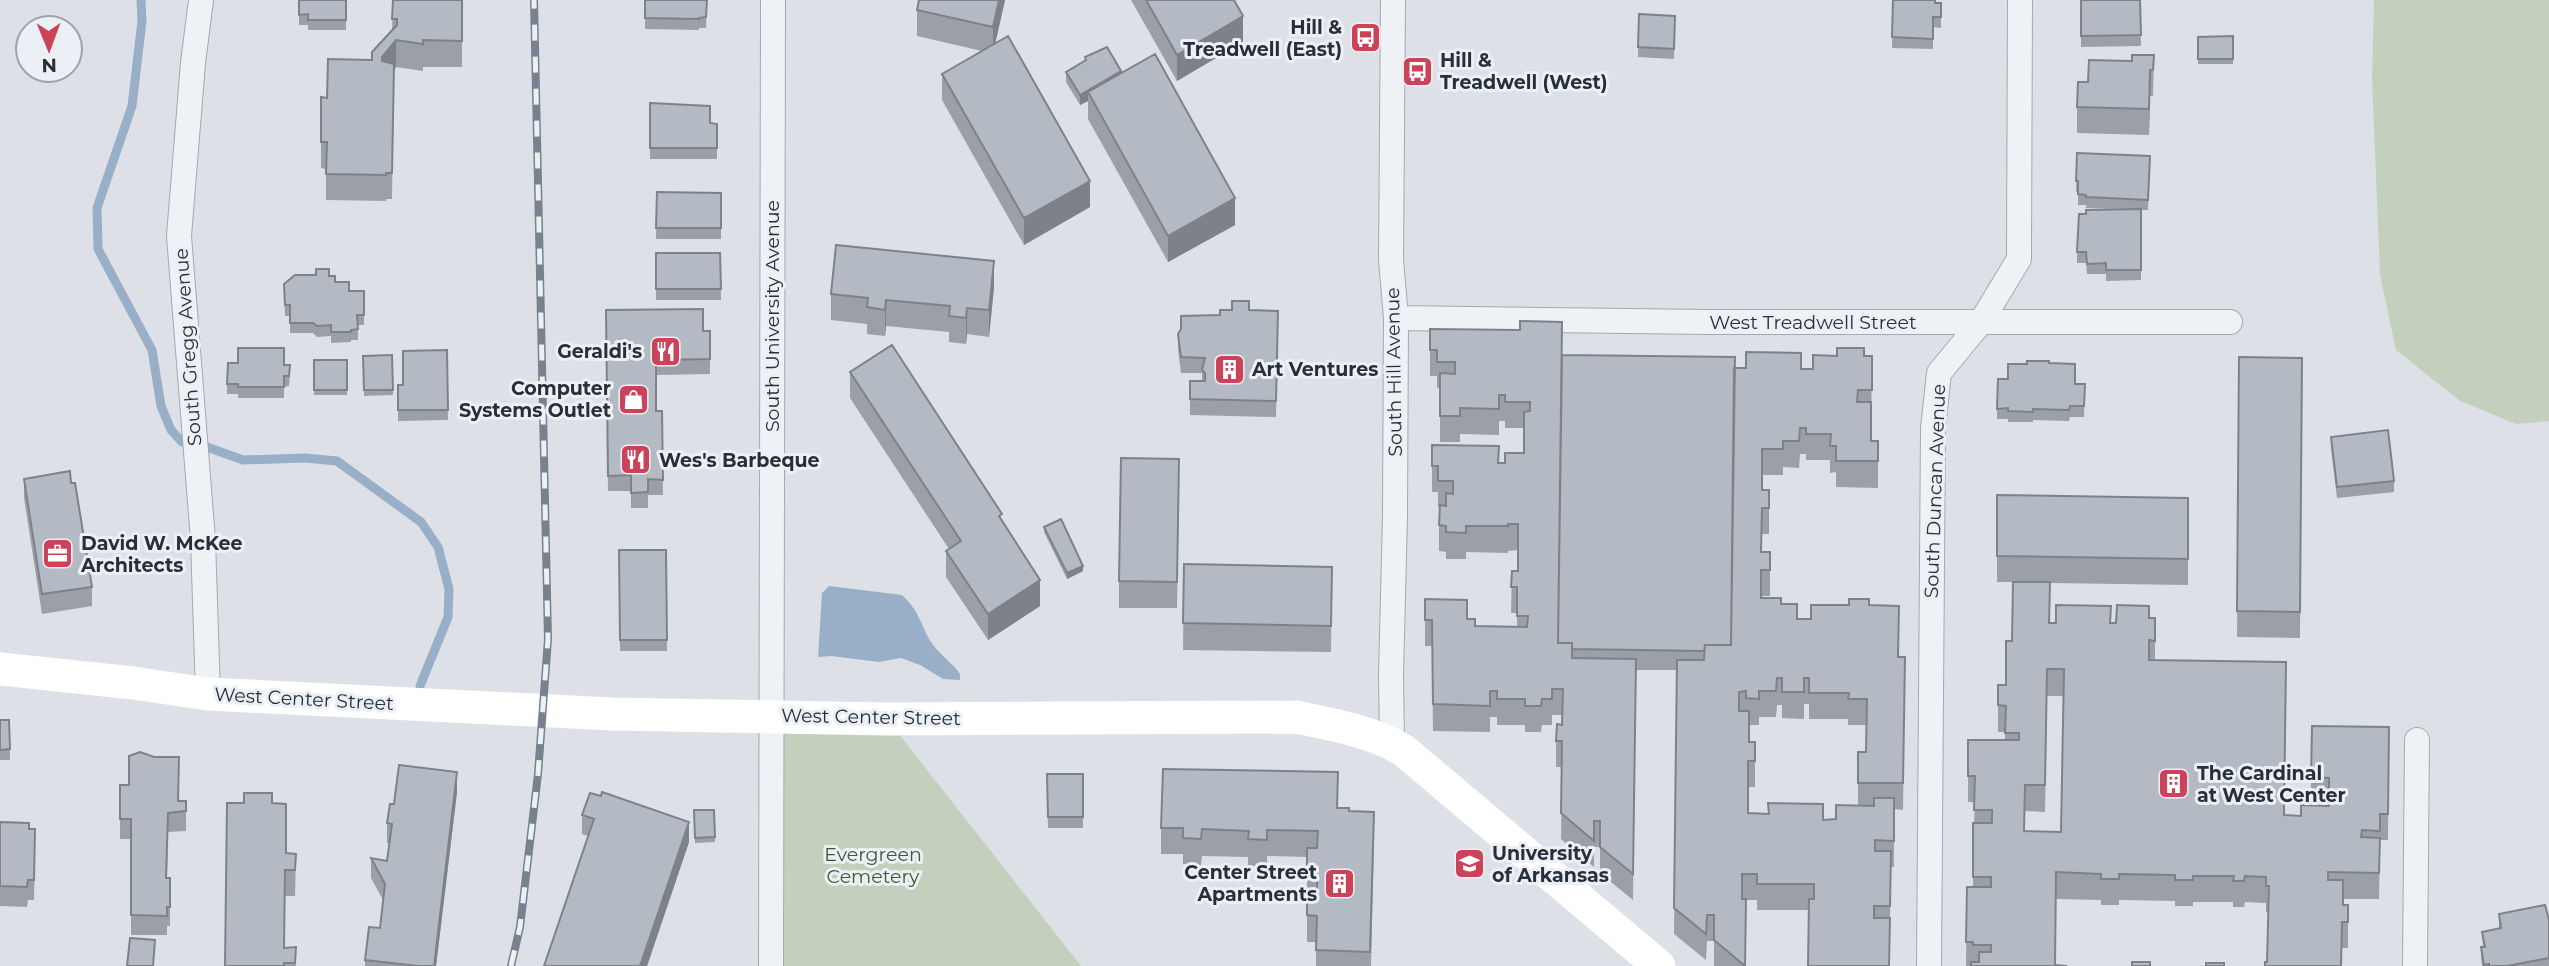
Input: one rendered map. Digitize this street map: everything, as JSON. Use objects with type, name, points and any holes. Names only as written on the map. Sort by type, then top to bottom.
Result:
[{"type":"street","name":"South Gregg Avenue","points":[[201,0],[193,63],[179,236],[203,540],[208,694]]},
{"type":"street","name":"South University Avenue","points":[[771,966],[773,0]]},
{"type":"street","name":"South Hill Avenue","points":[[1392,744],[1396,317],[1391,260],[1393,0]]},
{"type":"street","name":"South Duncan Avenue","points":[[1929,966],[1933,428],[1939,373],[1981,322],[2019,259],[2020,0]]},
{"type":"street","name":"West Treadwell Street","points":[[1396,317],[1710,322],[2230,322]]},
{"type":"street","name":"West Center Street","points":[[0,669],[208,694],[612,714],[887,719],[1297,716],[1350,729],[1392,744],[1659,966]]},
{"type":"street","points":[[2415,966],[2417,740]]},
{"type":"green space","points":[[2374,0],[2549,0],[2549,421],[2516,424],[2460,401],[2396,350],[2380,275],[2372,78]]},
{"type":"green space","name":"Evergreen Cemetery","points":[[771,715],[887,719],[1081,966],[771,966]]},
{"type":"water","points":[[829,586],[902,595],[915,611],[932,644],[960,674],[960,680],[943,679],[920,665],[901,658],[879,662],[818,657],[822,593]]},
{"type":"building","points":[[299,0],[346,0],[346,20],[308,20],[308,14],[299,15]]},
{"type":"building","points":[[393,0],[462,0],[462,41],[423,40],[423,44],[396,40],[382,57],[382,61],[394,64],[392,173],[326,174],[327,142],[321,142],[321,97],[327,98],[328,59],[372,60],[372,52],[397,25],[397,19],[392,19]]},
{"type":"building","points":[[645,0],[707,0],[706,17],[645,18]]},
{"type":"building","points":[[919,0],[999,0],[993,27],[917,10]]},
{"type":"building","points":[[1146,0],[1234,0],[1243,16],[1177,55]]},
{"type":"building","points":[[1893,0],[1935,0],[1935,3],[1941,3],[1941,17],[1933,17],[1933,39],[1892,37]]},
{"type":"building","points":[[2081,0],[2140,0],[2141,35],[2081,36]]},
{"type":"building","points":[[1639,14],[1675,16],[1674,49],[1638,47]]},
{"type":"building","points":[[1008,36],[1090,181],[1024,218],[942,74]]},
{"type":"building","points":[[2233,36],[2233,59],[2198,59],[2198,37]]},
{"type":"building","points":[[1107,47],[1121,71],[1080,95],[1066,72],[1086,60],[1085,57]]},
{"type":"building","points":[[1155,54],[1235,198],[1168,236],[1088,92]]},
{"type":"building","points":[[2132,55],[2154,55],[2153,70],[2150,70],[2149,109],[2077,107],[2078,82],[2088,82],[2089,60],[2132,61]]},
{"type":"building","points":[[650,103],[710,106],[710,123],[717,124],[717,148],[650,148]]},
{"type":"building","points":[[2077,153],[2150,156],[2148,200],[2086,197],[2078,194]]},
{"type":"building","points":[[657,192],[721,193],[721,228],[656,228]]},
{"type":"building","points":[[2141,209],[2141,270],[2106,270],[2106,263],[2087,264],[2086,252],[2077,252],[2079,214],[2086,214],[2086,210]]},
{"type":"building","points":[[836,245],[994,261],[989,310],[967,308],[966,318],[949,316],[950,306],[886,300],[885,310],[867,307],[868,298],[831,294]]},
{"type":"building","points":[[656,253],[720,253],[721,289],[656,289]]},
{"type":"building","points":[[316,269],[329,269],[329,276],[335,276],[335,282],[349,282],[349,291],[364,291],[364,315],[357,315],[358,329],[351,332],[331,332],[331,325],[290,323],[290,305],[285,305],[284,284],[295,275],[316,275]]},
{"type":"building","name":"Art Ventures","points":[[1232,301],[1249,301],[1249,310],[1278,311],[1276,401],[1190,399],[1190,381],[1205,381],[1205,373],[1202,370],[1205,358],[1181,357],[1178,334],[1181,329],[1181,316],[1220,315],[1220,310],[1232,310]]},
{"type":"building","points":[[703,309],[703,331],[710,331],[710,359],[656,360],[656,411],[662,411],[663,480],[648,479],[648,492],[631,493],[631,475],[608,476],[606,310]]},
{"type":"building","points":[[1520,321],[1562,322],[1558,643],[1572,643],[1572,658],[1636,659],[1633,874],[1600,847],[1600,821],[1594,821],[1594,841],[1561,813],[1562,741],[1556,741],[1557,724],[1562,725],[1563,689],[1552,689],[1552,699],[1542,699],[1541,706],[1525,706],[1525,699],[1497,699],[1497,691],[1490,691],[1490,706],[1433,704],[1432,620],[1425,620],[1425,599],[1467,600],[1467,619],[1475,619],[1475,626],[1527,627],[1528,616],[1517,616],[1517,587],[1511,587],[1512,571],[1518,571],[1518,524],[1466,526],[1466,533],[1446,532],[1446,526],[1439,525],[1440,505],[1446,506],[1446,493],[1453,494],[1453,481],[1438,481],[1438,466],[1432,466],[1432,445],[1499,446],[1498,463],[1505,463],[1505,453],[1524,453],[1524,412],[1530,411],[1530,402],[1505,402],[1505,395],[1499,395],[1499,409],[1460,408],[1460,416],[1440,416],[1440,373],[1455,374],[1455,362],[1437,362],[1437,350],[1430,350],[1430,329],[1520,330]]},
{"type":"building","points":[[892,345],[1002,514],[999,516],[1040,580],[988,614],[946,551],[961,541],[850,372]]},
{"type":"building","points":[[238,348],[284,348],[284,365],[290,365],[289,376],[284,376],[284,387],[238,387],[238,384],[227,384],[228,363],[238,363]]},
{"type":"building","points":[[1837,348],[1864,348],[1864,356],[1872,356],[1872,390],[1858,390],[1857,402],[1871,402],[1871,441],[1878,441],[1878,461],[1836,461],[1836,446],[1830,446],[1831,434],[1806,434],[1806,428],[1800,428],[1799,441],[1783,441],[1783,449],[1762,449],[1762,490],[1769,490],[1769,508],[1762,508],[1761,552],[1770,552],[1770,570],[1761,570],[1761,598],[1781,598],[1781,604],[1797,604],[1797,619],[1811,619],[1811,605],[1849,605],[1849,599],[1869,599],[1869,605],[1899,606],[1898,657],[1905,657],[1903,783],[1858,783],[1858,752],[1866,752],[1867,699],[1848,699],[1849,693],[1809,693],[1809,678],[1804,678],[1804,692],[1782,692],[1782,678],[1777,678],[1776,691],[1759,691],[1759,699],[1746,698],[1746,691],[1739,692],[1739,711],[1749,711],[1749,742],[1755,742],[1755,761],[1748,761],[1748,813],[1769,814],[1768,803],[1823,804],[1823,820],[1836,819],[1836,805],[1874,806],[1874,798],[1894,798],[1894,841],[1875,840],[1875,851],[1891,851],[1890,906],[1874,906],[1874,918],[1890,918],[1889,966],[1808,966],[1809,899],[1814,899],[1814,884],[1757,884],[1757,874],[1742,874],[1742,899],[1746,899],[1745,966],[1714,940],[1714,915],[1707,915],[1706,934],[1674,908],[1677,660],[1704,660],[1705,645],[1731,645],[1734,368],[1746,368],[1746,352],[1801,353],[1801,369],[1813,369],[1813,355],[1837,356]]},
{"type":"building","points":[[447,350],[448,410],[398,410],[398,385],[403,385],[403,351]]},
{"type":"building","points":[[392,355],[393,390],[364,390],[363,356]]},
{"type":"building","points":[[1562,355],[1735,357],[1731,645],[1705,645],[1704,651],[1572,649],[1572,643],[1558,643]]},
{"type":"building","points":[[2239,357],[2302,358],[2300,612],[2237,611]]},
{"type":"building","points":[[314,360],[347,360],[347,390],[314,390]]},
{"type":"building","points":[[2027,361],[2075,364],[2075,384],[2085,384],[2084,406],[2070,406],[2069,410],[2033,409],[2033,412],[1997,409],[1998,379],[2008,379],[2008,364],[2027,364]]},
{"type":"building","points":[[2388,430],[2394,481],[2337,487],[2331,437]]},
{"type":"building","points":[[1121,458],[1179,459],[1177,582],[1119,581]]},
{"type":"building","name":"David W. McKee Architects","points":[[70,471],[71,483],[75,483],[92,587],[42,594],[24,479]]},
{"type":"building","points":[[1997,495],[2188,498],[2188,559],[1997,556]]},
{"type":"building","points":[[1061,519],[1083,566],[1067,573],[1044,527]]},
{"type":"building","points":[[619,550],[666,550],[667,640],[620,640]]},
{"type":"building","points":[[1184,564],[1332,567],[1331,626],[1183,623]]},
{"type":"building","name":"The Cardinal at West Center","points":[[2013,582],[2050,582],[2049,623],[2056,623],[2056,605],[2111,606],[2110,623],[2116,623],[2117,605],[2149,606],[2149,618],[2155,618],[2155,641],[2149,640],[2149,660],[2286,662],[2284,815],[2301,816],[2301,805],[2329,806],[2329,778],[2311,777],[2312,726],[2389,727],[2388,814],[2380,814],[2380,831],[2362,830],[2361,837],[2380,838],[2379,873],[2328,872],[2328,880],[2343,880],[2343,905],[2348,905],[2348,922],[2342,922],[2341,966],[2265,966],[2269,886],[2266,886],[2266,877],[2245,876],[2244,881],[2233,881],[2234,876],[2193,876],[2193,880],[2175,880],[2175,875],[2119,874],[2119,879],[2101,879],[2101,874],[2056,872],[2055,965],[2067,966],[1971,966],[1971,962],[1979,962],[1979,952],[1991,952],[1991,945],[1973,945],[1973,942],[1966,942],[1967,887],[1991,887],[1991,877],[1973,877],[1973,823],[1992,823],[1992,810],[1974,810],[1975,776],[1968,776],[1968,740],[2019,740],[2019,733],[2005,733],[2006,706],[1998,705],[1998,685],[2006,685],[2006,641],[2012,641]],"holes":[[[2047,669],[2064,669],[2061,832],[2024,831],[2025,785],[2045,785]]]},
{"type":"building","points":[[0,720],[9,720],[10,749],[0,750]]},
{"type":"building","points":[[140,752],[154,757],[179,757],[178,801],[186,801],[186,811],[168,813],[166,878],[170,878],[170,907],[167,907],[167,916],[131,915],[131,819],[120,819],[120,785],[129,785],[129,756]]},
{"type":"building","points":[[399,765],[457,772],[434,966],[365,960],[369,927],[380,928],[385,884],[371,858],[387,861],[392,824],[387,823],[390,804],[394,804]]},
{"type":"building","name":"Center Street Apartments","points":[[1163,769],[1338,772],[1337,808],[1374,812],[1370,952],[1316,950],[1317,916],[1307,915],[1307,897],[1317,897],[1317,866],[1307,866],[1307,848],[1317,848],[1318,831],[1267,830],[1267,840],[1248,839],[1249,831],[1202,829],[1201,839],[1183,838],[1183,828],[1161,828]]},
{"type":"building","points":[[1047,774],[1083,774],[1083,817],[1048,817]]},
{"type":"building","points":[[602,792],[689,822],[640,966],[544,966],[594,819],[582,815],[590,793],[601,796]]},
{"type":"building","points":[[244,793],[272,793],[272,803],[286,804],[286,853],[296,854],[295,870],[285,870],[284,948],[296,947],[295,963],[284,963],[284,966],[225,966],[227,803],[244,803]]},
{"type":"building","points":[[694,810],[714,810],[715,837],[695,838]]},
{"type":"building","points":[[0,822],[29,823],[29,829],[35,829],[34,880],[28,880],[27,887],[0,886]]},
{"type":"building","points":[[2545,905],[2549,920],[2549,958],[2507,966],[2484,965],[2482,932],[2501,928],[2499,914]]},
{"type":"building","points":[[130,938],[155,940],[153,966],[127,966]]},
{"type":"building","points":[[2132,962],[2150,962],[2150,966],[2132,966]]},
{"type":"building","points":[[2206,963],[2224,963],[2224,966],[2206,966]]},
{"type":"waterway","points":[[141,0],[142,21],[132,106],[97,208],[98,249],[152,350],[161,406],[171,430],[182,442]]},
{"type":"waterway","points":[[207,447],[243,460],[305,458],[337,461],[421,522],[438,547],[449,589],[448,617],[420,686]]},
{"type":"railway","points":[[511,966],[520,927],[538,774],[548,639],[534,0]]},
{"type":"place","name":"Hill & Treadwell (East)","points":[[1365,38]]},
{"type":"place","name":"Hill & Treadwell (West)","points":[[1417,71]]},
{"type":"place","name":"Geraldi's","points":[[665,351]]},
{"type":"place","name":"Art Ventures","points":[[1229,369]]},
{"type":"place","name":"Computer Systems Outlet","points":[[634,399]]},
{"type":"place","name":"Wes's Barbeque","points":[[636,460]]},
{"type":"place","name":"David W. McKee Architects","points":[[58,554]]},
{"type":"place","name":"The Cardinal at West Center","points":[[2174,784]]},
{"type":"place","name":"University of Arkansas","points":[[1469,864]]},
{"type":"place","name":"Center Street Apartments","points":[[1340,883]]}]
